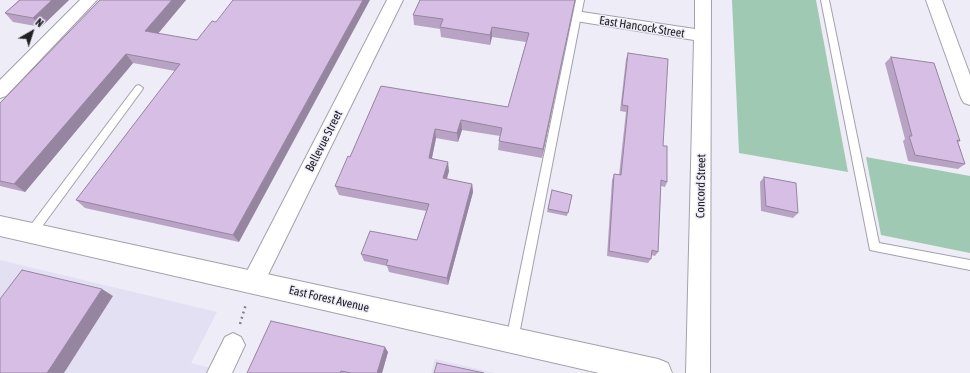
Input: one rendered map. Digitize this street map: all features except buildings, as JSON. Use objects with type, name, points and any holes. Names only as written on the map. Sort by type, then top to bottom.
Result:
[{"type":"main road","name":"East Forest Avenue","points":[[0,226],[658,373]]},
{"type":"street","points":[[0,91],[89,0]]},
{"type":"street","name":"Bellevue Street","points":[[253,282],[395,0]]},
{"type":"street","name":"Concord Street","points":[[698,373],[703,0]]},
{"type":"street","points":[[934,0],[966,76],[970,98]]},
{"type":"street","name":"East Hancock Street","points":[[582,17],[703,36]]},
{"type":"street","points":[[219,373],[233,345]]},
{"type":"lane","points":[[512,340],[580,0]]},
{"type":"lane","points":[[825,0],[874,247],[970,265]]},
{"type":"lane","points":[[31,233],[139,88]]},
{"type":"path","points":[[233,345],[253,282]]},
{"type":"shaded area","points":[[0,260],[217,312],[191,363],[231,373],[0,373]]},
{"type":"shaded area","points":[[435,359],[495,373],[431,373]]},
{"type":"green space","points":[[732,0],[816,0],[848,172],[739,153]]},
{"type":"green space","points":[[866,157],[970,176],[970,253],[881,235]]}]
